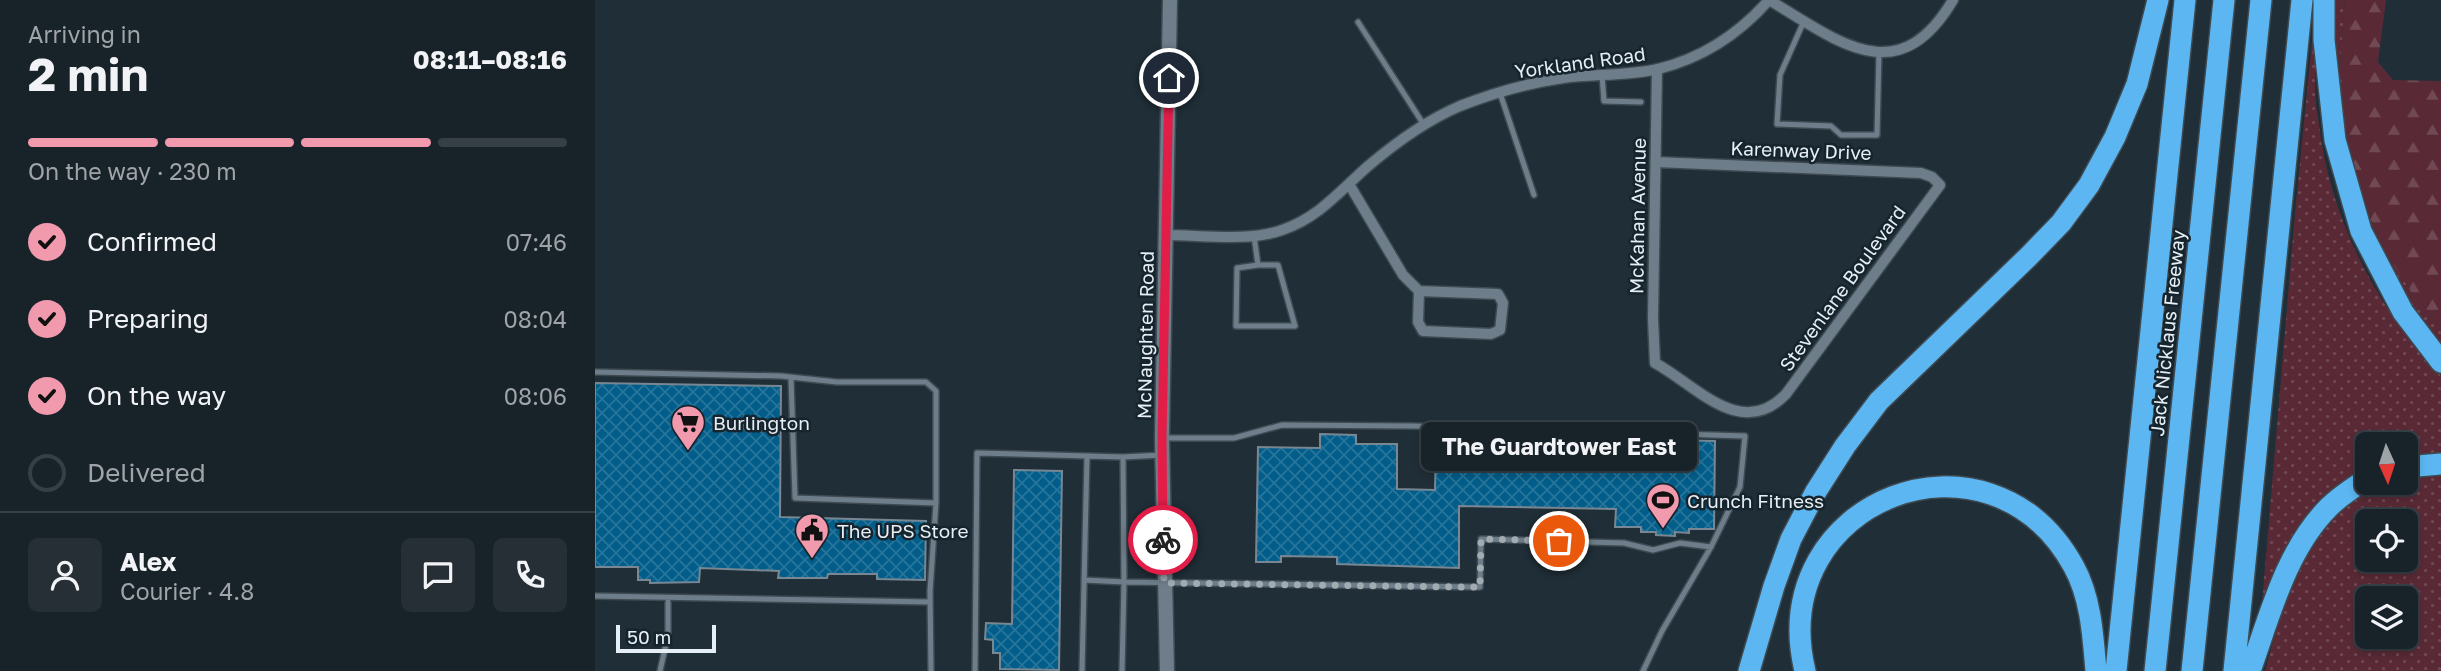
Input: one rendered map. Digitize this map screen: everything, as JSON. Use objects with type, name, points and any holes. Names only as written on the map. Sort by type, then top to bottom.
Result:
[{"type":"highway","points":[[1749,671],[1774,586],[1791,540],[1815,493],[1845,446],[1879,401],[2029,256],[2061,223],[2089,185],[2115,137],[2137,84],[2158,0]]},
{"type":"highway","points":[[2116,671],[2185,0]]},
{"type":"highway","name":"Jack Nicklaus Freeway","points":[[2155,671],[2224,0]]},
{"type":"highway","points":[[2192,671],[2261,0]]},
{"type":"highway","points":[[2234,671],[2302,0]]},
{"type":"highway","points":[[2324,0],[2324,40],[2335,140],[2361,231],[2403,312],[2441,362]]},
{"type":"highway","points":[[2419,466],[2441,464]]},
{"type":"highway","points":[[1805,671],[1799,633],[1801,606],[1808,580],[1826,547],[1850,520],[1871,506],[1917,489],[1941,486],[1974,489],[2002,499],[2026,513],[2057,543],[2074,567],[2087,600],[2096,671]]},
{"type":"highway","points":[[2250,671],[2287,569],[2306,535],[2329,507],[2355,488]]},
{"type":"street","name":"McNaughten Road","points":[[1167,671],[1162,438],[1170,0]]},
{"type":"street","name":"Yorkland Road","points":[[1166,235],[1254,236],[1279,231],[1313,217],[1378,158],[1424,125],[1458,107],[1552,80],[1657,69],[1695,57],[1731,36],[1751,20],[1769,0]]},
{"type":"street","points":[[1769,0],[1843,44],[1855,49],[1879,52],[1902,48],[1923,38],[1941,21],[1953,0]]},
{"type":"street","name":"McKahan Avenue","points":[[1657,69],[1653,319],[1655,363],[1727,410],[1752,412],[1769,408]]},
{"type":"street","name":"Karenway Drive","points":[[1656,162],[1921,173],[1932,177],[1940,185]]},
{"type":"street","points":[[1349,184],[1403,275],[1419,291],[1498,294],[1503,303],[1500,330],[1491,334],[1423,331],[1418,322],[1419,291]]},
{"type":"street","name":"Stevenlane Boulevard","points":[[1769,408],[1786,394],[1940,185]]},
{"type":"lane","points":[[1804,21],[1780,75],[1777,124],[1831,126],[1841,135],[1877,135],[1879,52]]},
{"type":"lane","points":[[1358,22],[1424,125]]},
{"type":"lane","points":[[1602,75],[1604,101],[1641,102]]},
{"type":"lane","points":[[1500,93],[1534,195]]},
{"type":"lane","points":[[1254,236],[1258,265]]},
{"type":"lane","points":[[1258,265],[1278,265],[1294,326],[1236,326],[1237,268],[1258,265]]},
{"type":"lane","points":[[595,372],[781,376],[838,382],[926,382],[936,391],[936,503],[930,602],[932,671]]},
{"type":"lane","points":[[791,378],[795,498],[936,503]]},
{"type":"lane","points":[[1162,438],[1234,438],[1282,425],[1413,426],[1745,436],[1740,487],[1711,547],[1662,631],[1643,671]]},
{"type":"lane","points":[[975,671],[977,453],[1123,457],[1162,455]]},
{"type":"lane","points":[[1082,671],[1087,456]]},
{"type":"lane","points":[[1122,671],[1123,457]]},
{"type":"lane","points":[[1084,580],[1480,587],[1481,539],[1624,543],[1653,550],[1680,544],[1711,547]]},
{"type":"lane","points":[[595,597],[930,602]]},
{"type":"lane","points":[[660,671],[668,635],[667,598]]},
{"type":"green space","points":[[2330,0],[2345,0],[2339,77],[2348,153],[2380,245],[2411,291],[2441,328],[2441,354],[2354,210]]},
{"type":"green space","points":[[2345,0],[2386,0],[2378,62],[2393,80],[2441,81],[2441,328],[2411,291],[2380,245],[2348,153],[2339,77]]},
{"type":"green space","points":[[2313,31],[2316,50],[2316,106],[2334,195],[2360,261],[2377,292],[2396,321],[2441,376],[2441,458],[2419,459],[2419,432],[2355,432],[2355,489],[2262,603]]},
{"type":"green space","points":[[2441,474],[2441,671],[2265,671],[2295,575],[2320,532],[2336,513],[2356,497],[2419,495],[2419,475]]},
{"type":"building","name":"Burlington","points":[[595,383],[781,386],[780,517],[926,521],[925,580],[877,579],[877,574],[778,578],[779,571],[700,568],[699,582],[650,583],[650,580],[638,580],[638,567],[595,567]]},
{"type":"building","points":[[1320,434],[1356,435],[1356,444],[1397,444],[1397,489],[1435,490],[1436,444],[1616,448],[1616,439],[1715,441],[1714,529],[1689,529],[1689,533],[1675,532],[1675,536],[1656,535],[1656,532],[1641,532],[1641,527],[1615,527],[1616,509],[1459,506],[1459,568],[1337,564],[1337,557],[1281,556],[1281,562],[1256,562],[1258,447],[1320,448]]},
{"type":"building","points":[[1014,470],[1062,471],[1059,670],[1000,669],[1000,653],[993,653],[993,640],[985,639],[986,623],[1012,624]]},
{"type":"way so far","points":[[1163,540],[1164,583],[1461,587],[1480,587],[1481,539],[1559,541]]},
{"type":"place","name":"Burlington","points":[[688,452]]},
{"type":"place","name":"Crunch Fitness","points":[[1663,530]]},
{"type":"place","name":"The Guardtower East","points":[[1559,541]]},
{"type":"place","name":"The UPS Store","points":[[812,560]]},
{"type":"route","points":[[1163,540],[1162,438],[1169,78]]}]
